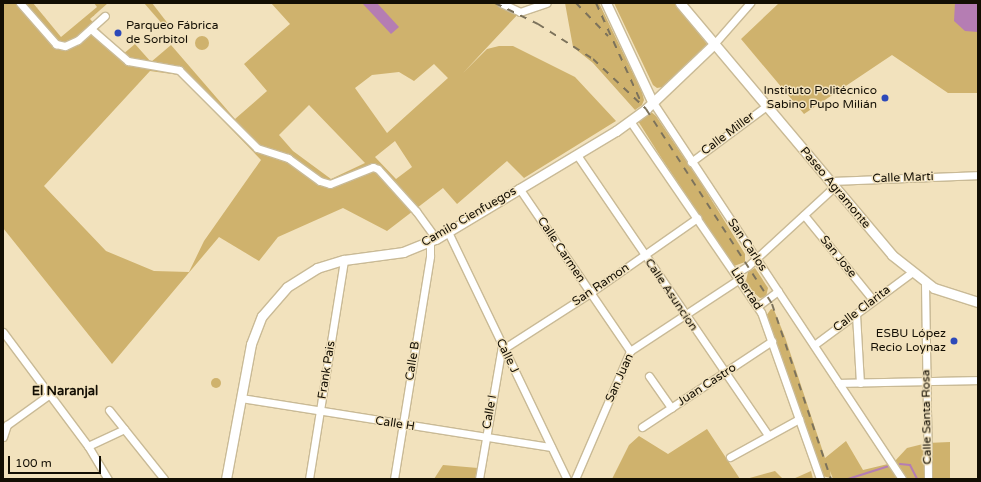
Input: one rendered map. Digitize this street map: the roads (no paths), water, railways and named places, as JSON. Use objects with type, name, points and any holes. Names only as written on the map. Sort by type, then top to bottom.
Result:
[{"type":"street","points":[[20,3],[56,44],[71,43],[91,29],[105,16]]},
{"type":"street","points":[[501,3],[520,12],[546,3]]},
{"type":"street","name":"San Carlos","points":[[606,3],[652,101],[902,479]]},
{"type":"street","name":"Paseo Agramonte","points":[[680,3],[765,107],[892,255],[911,273],[934,288],[978,302]]},
{"type":"street","name":"Camilo Cienfuegos","points":[[226,479],[251,344],[262,316],[272,301],[298,278],[317,268],[344,260],[403,252],[433,241],[519,188],[577,155],[630,121],[714,44],[750,3]]},
{"type":"street","points":[[91,29],[128,61],[179,70],[257,148],[288,158],[320,181],[330,184],[373,167],[378,169],[416,211],[433,241]]},
{"type":"street","name":"Calle Miller","points":[[691,162],[765,107]]},
{"type":"street","name":"Libertad","points":[[630,121],[758,306],[772,341],[819,478]]},
{"type":"street","name":"Calle Asuncion","points":[[577,155],[684,315],[768,434]]},
{"type":"street","name":"Calle Marti","points":[[831,184],[978,175]]},
{"type":"street","name":"San Juan","points":[[575,479],[630,350],[684,315],[737,276],[804,215],[831,184]]},
{"type":"street","name":"Calle Carmen","points":[[519,188],[630,350]]},
{"type":"street","name":"San Jose","points":[[804,215],[873,300]]},
{"type":"street","name":"San Ramon","points":[[502,347],[590,293],[697,218]]},
{"type":"street","name":"Calle J","points":[[448,232],[502,347],[567,479]]},
{"type":"street","name":"Calle B","points":[[394,479],[433,241]]},
{"type":"street","name":"Frank Pais","points":[[309,479],[344,260]]},
{"type":"street","name":"Calle Clarita","points":[[814,345],[911,273]]},
{"type":"street","name":"Calle Santa Rosa","points":[[925,283],[928,479]]},
{"type":"street","points":[[758,306],[778,291]]},
{"type":"street","points":[[856,314],[860,382]]},
{"type":"street","points":[[3,332],[88,446],[108,479]]},
{"type":"street","name":"Juan Castro","points":[[642,427],[725,374],[772,341]]},
{"type":"street","name":"Calle I","points":[[480,479],[502,347]]},
{"type":"street","points":[[649,376],[671,408]]},
{"type":"street","points":[[839,383],[978,380]]},
{"type":"street","points":[[3,437],[7,425],[50,394]]},
{"type":"street","name":"Calle H","points":[[240,398],[320,412],[551,447]]},
{"type":"street","points":[[110,410],[164,479]]},
{"type":"street","points":[[730,457],[768,434],[799,419]]},
{"type":"street","points":[[88,446],[124,429]]},
{"type":"waterway","points":[[900,464],[910,465],[917,479]]},
{"type":"waterway","points":[[848,479],[889,466]]},
{"type":"railway","points":[[495,3],[538,24],[593,59],[646,109],[772,304],[831,479]]},
{"type":"railway","points":[[576,3],[608,36]]},
{"type":"railway","points":[[596,3],[640,100]]},
{"type":"place","name":"Parqueo Fábrica de Sorbitol","points":[[118,33]]},
{"type":"place","name":"Instituto Politécnico Sabino Pupo Milián","points":[[885,98]]},
{"type":"place","name":"ESBU López Recio Loynaz","points":[[954,341]]},
{"type":"district","name":"El Naranjal","points":[[65,391]]}]
